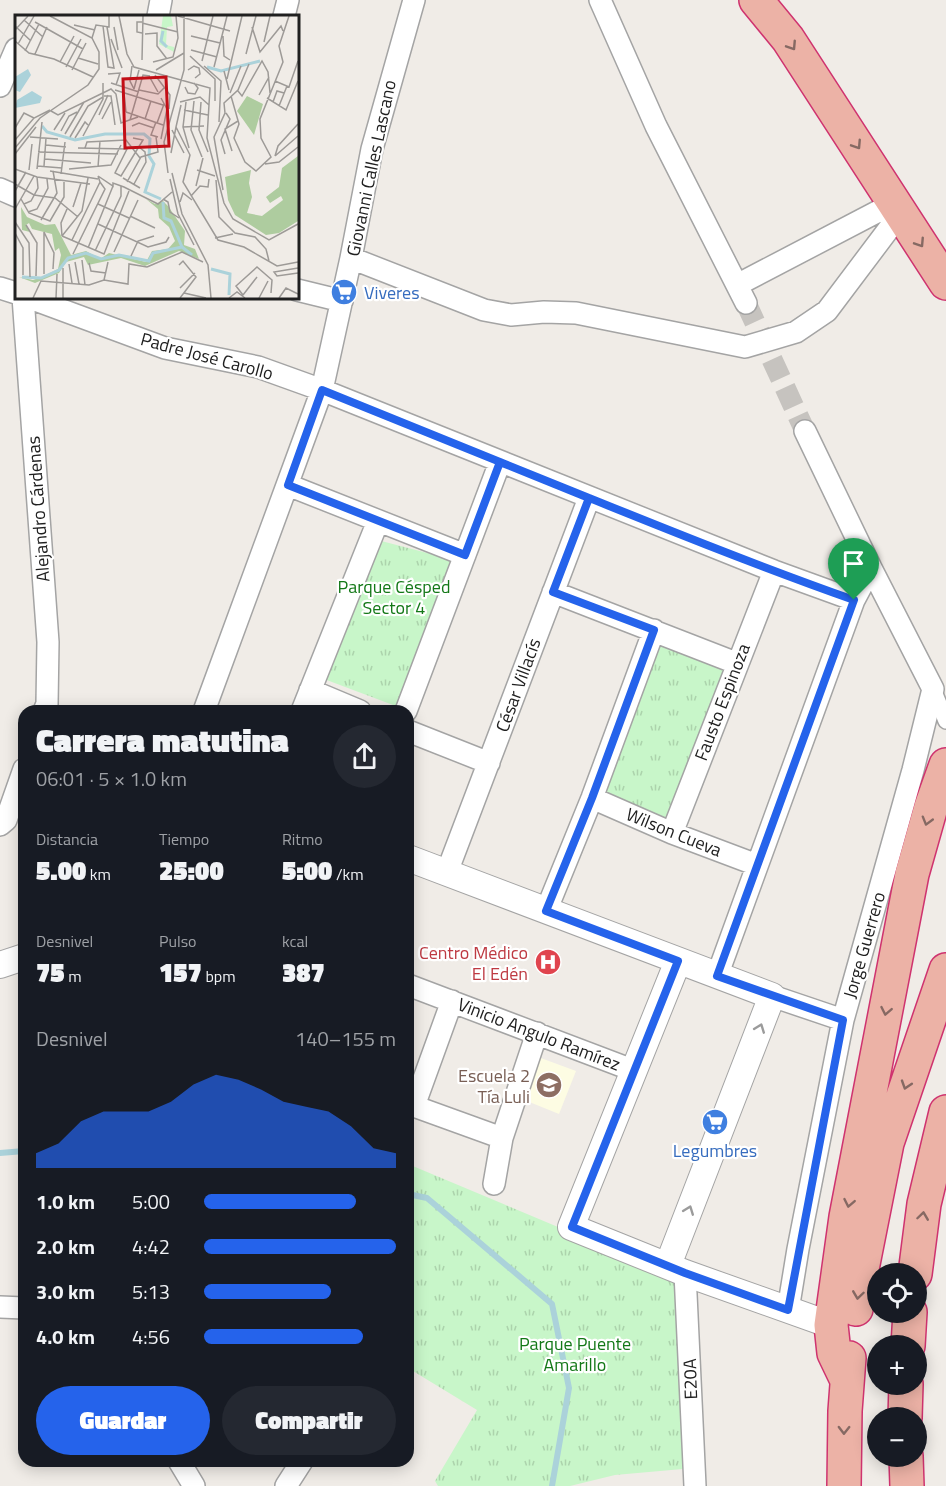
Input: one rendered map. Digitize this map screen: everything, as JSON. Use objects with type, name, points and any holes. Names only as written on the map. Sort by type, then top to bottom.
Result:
[{"type":"highway","points":[[756,0],[788,39],[946,283]]},
{"type":"highway","points":[[846,1378],[834,1353],[831,1325],[846,1216],[912,874],[931,807],[946,765]]},
{"type":"highway","points":[[844,1486],[846,1378],[862,1269],[887,1143],[946,970]]},
{"type":"highway","points":[[916,1263],[924,1204],[946,1112]]},
{"type":"highway","points":[[906,1467],[907,1486]]},
{"type":"street","points":[[158,15],[161,0]]},
{"type":"street","points":[[284,15],[288,0]]},
{"type":"street","name":"Giovanni Calles Lascano","points":[[206,705],[322,390],[372,148],[414,0]]},
{"type":"street","points":[[600,0],[656,126],[742,294],[897,208]]},
{"type":"street","points":[[0,86],[15,51]]},
{"type":"street","points":[[0,189],[15,196]]},
{"type":"street","points":[[351,258],[484,310],[511,315],[544,312],[576,313],[746,347],[796,332],[827,311],[897,208]]},
{"type":"street","points":[[0,288],[15,293]]},
{"type":"street","points":[[298,290],[342,301]]},
{"type":"street","name":"Alejandro Cárdenas","points":[[22,298],[51,705]]},
{"type":"street","name":"Padre José Carollo","points":[[30,298],[165,348],[258,367],[322,390],[589,498],[854,600]]},
{"type":"street","points":[[805,430],[946,721]]},
{"type":"street","points":[[408,705],[500,462]]},
{"type":"street","points":[[288,485],[465,555]]},
{"type":"street","name":"César Villacís","points":[[447,872],[589,498]]},
{"type":"street","points":[[304,705],[378,521]]},
{"type":"street","points":[[717,976],[854,600],[871,568]]},
{"type":"street","name":"Fausto Espinoza","points":[[672,833],[736,663],[774,571]]},
{"type":"street","points":[[553,592],[736,663]]},
{"type":"street","points":[[546,911],[592,798],[654,630]]},
{"type":"street","points":[[310,690],[346,705]]},
{"type":"street","name":"Jorge Guerrero","points":[[788,1310],[843,1020],[933,691]]},
{"type":"street","points":[[414,733],[489,763]]},
{"type":"street","points":[[0,825],[6,820],[18,786]]},
{"type":"street","name":"Wilson Cueva","points":[[592,798],[672,833],[757,865]]},
{"type":"street","points":[[414,860],[717,976],[843,1020]]},
{"type":"street","points":[[0,964],[18,959]]},
{"type":"street","points":[[678,961],[572,1227],[676,1269],[831,1325]]},
{"type":"street","name":"Vinicio Angulo Ramírez","points":[[414,987],[635,1071]]},
{"type":"street","points":[[676,1269],[772,996]]},
{"type":"street","points":[[414,1097],[452,1001]]},
{"type":"street","points":[[494,1184],[502,1138],[537,1034]]},
{"type":"street","points":[[414,1106],[502,1138]]},
{"type":"street","name":"E20A","points":[[676,1269],[695,1486]]},
{"type":"street","points":[[0,1307],[18,1308]]},
{"type":"street","points":[[183,1467],[194,1486]]},
{"type":"shaded area","name":"Escuela 2 Tía Luli","points":[[538,1057],[576,1071],[559,1114],[522,1099]]},
{"type":"green space","name":"Parque Césped Sector 4","points":[[366,537],[458,561],[402,705],[393,705],[316,676]]},
{"type":"green space","points":[[662,636],[730,665],[675,827],[598,794]]},
{"type":"green space","name":"Parque Puente Amarillo","points":[[414,1167],[558,1227],[685,1273],[694,1468],[615,1475],[570,1486],[438,1486],[435,1481],[477,1410],[414,1372]]},
{"type":"waterway","points":[[0,1153],[18,1152]]},
{"type":"waterway","points":[[414,1195],[427,1198],[552,1304],[569,1388],[552,1486]]},
{"type":"tunnel","points":[[746,303],[805,431]]},
{"type":"place","name":"Viveres","points":[[344,292]]},
{"type":"place","name":"Centro Médico El Edén","points":[[548,962]]},
{"type":"place","name":"Escuela 2 Tía Luli","points":[[549,1085]]},
{"type":"place","name":"Legumbres","points":[[715,1122]]},
{"type":"route","points":[[854,600],[717,976],[843,1020],[788,1310],[685,1273],[572,1227],[678,961],[546,911],[592,798],[654,630],[553,592],[589,498],[544,480],[500,462],[322,390],[288,485],[465,555],[500,462],[774,571],[854,600]]}]
